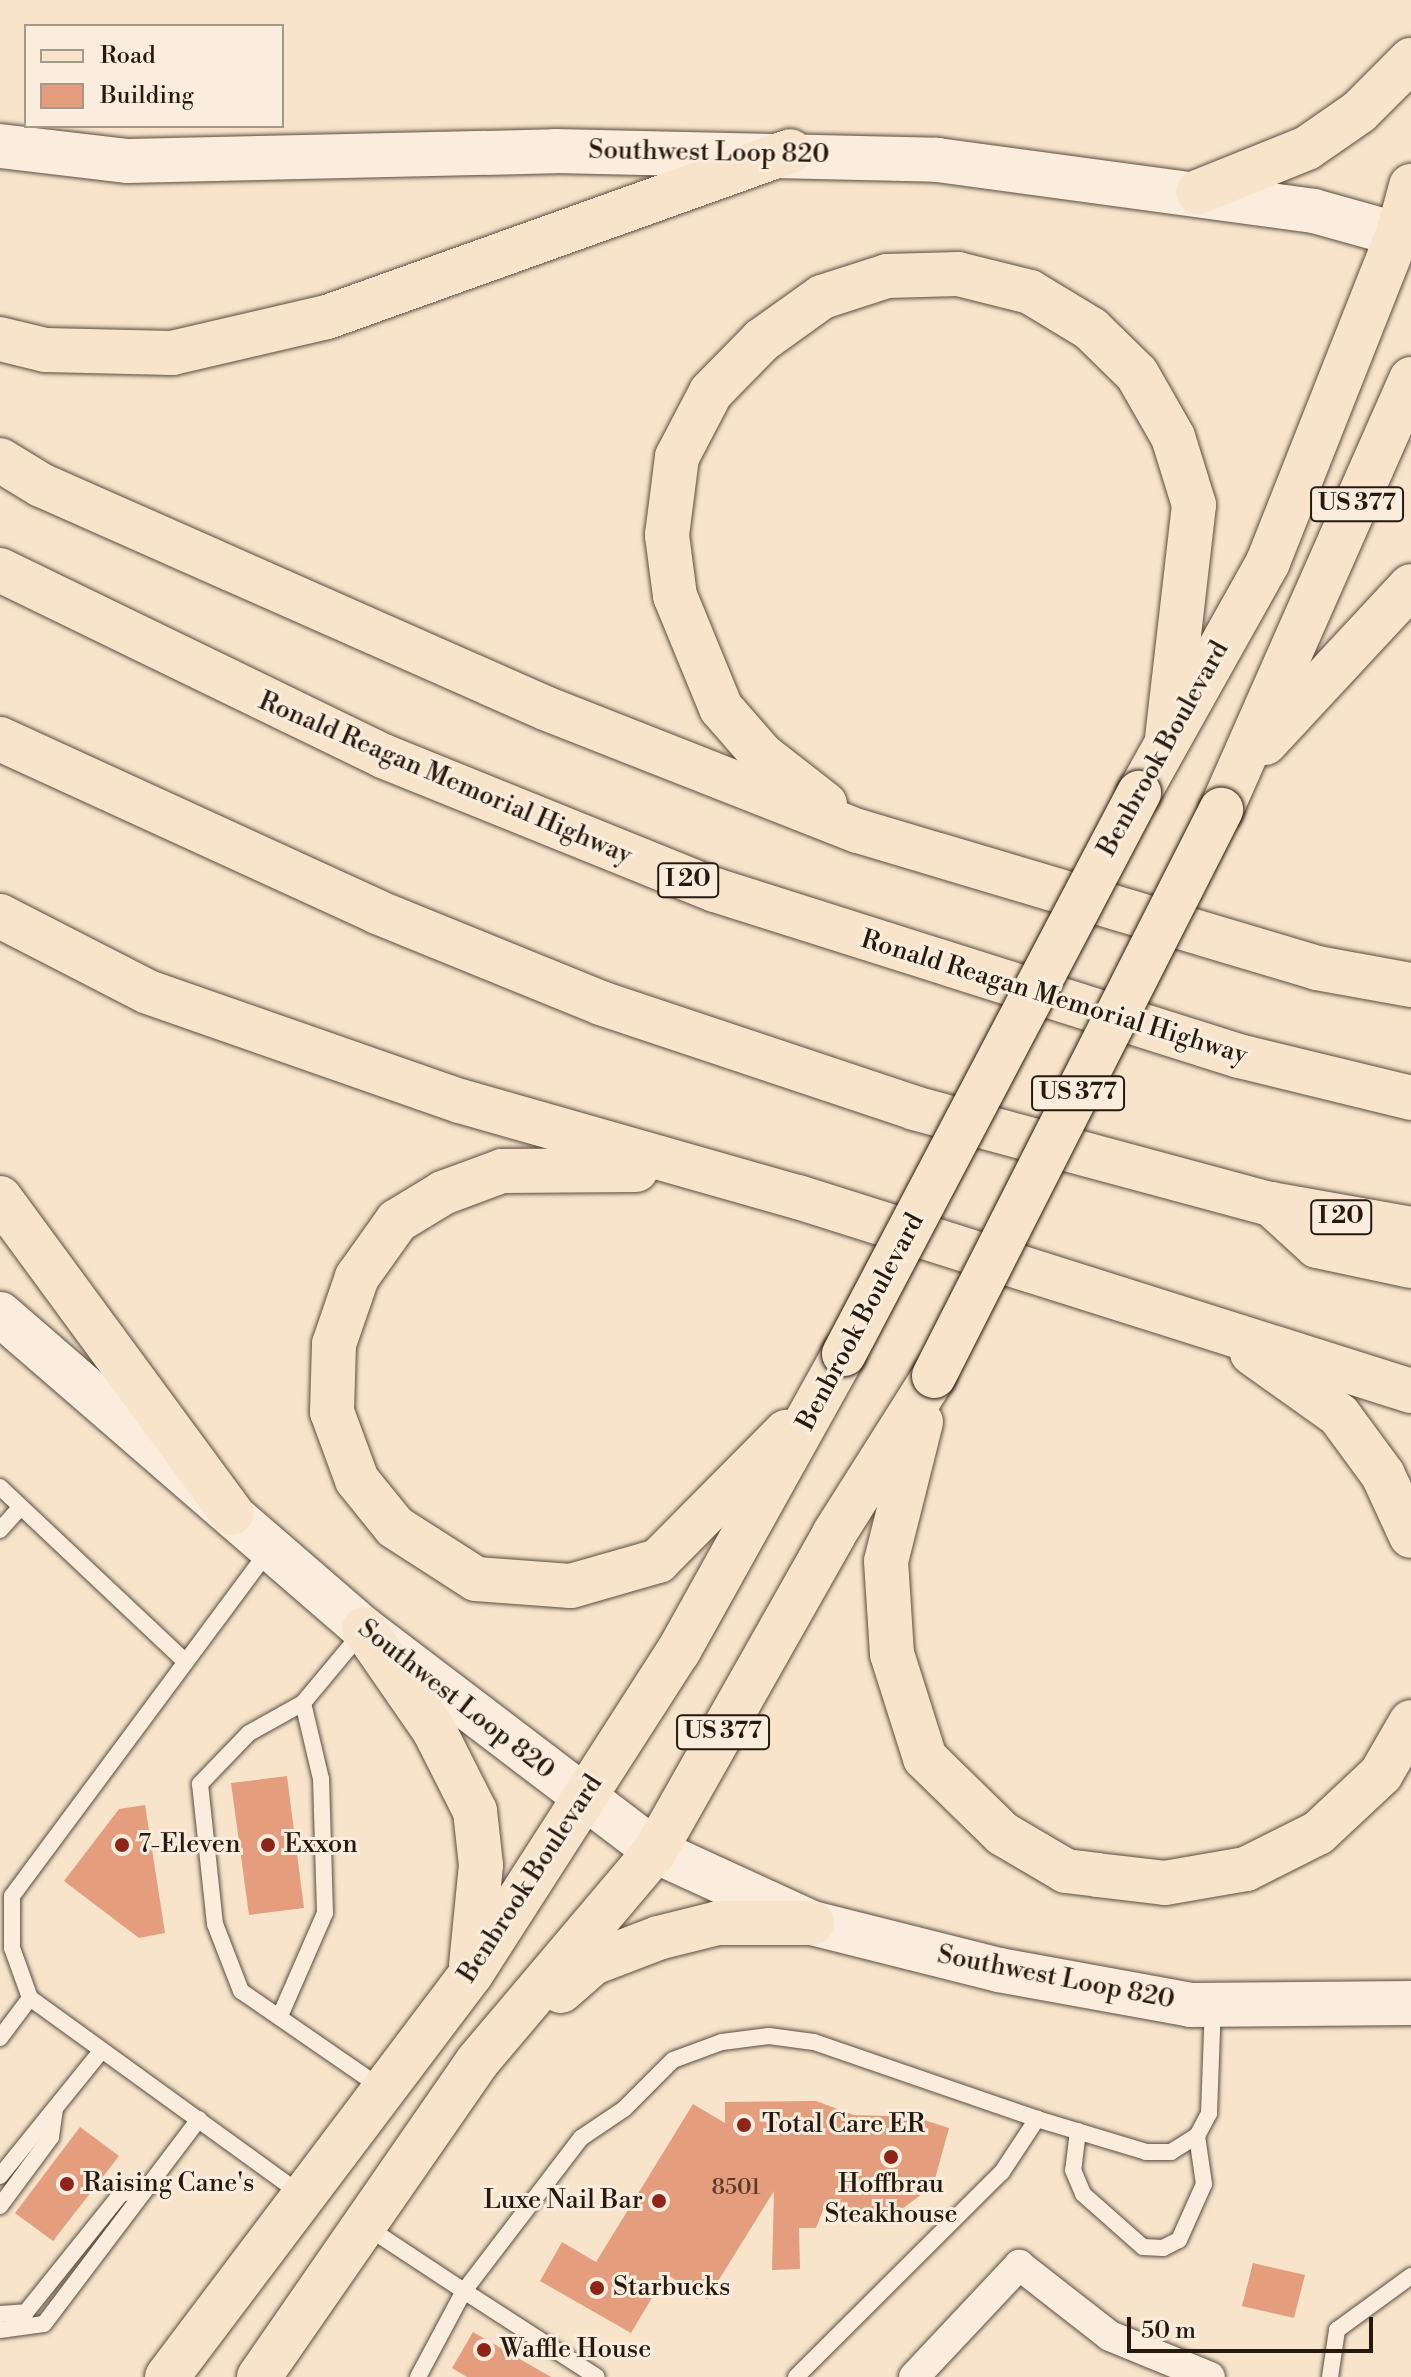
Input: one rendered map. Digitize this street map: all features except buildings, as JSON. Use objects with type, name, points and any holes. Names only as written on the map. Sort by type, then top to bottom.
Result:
[{"type":"main road","points":[[1198,192],[1307,148],[1359,112],[1411,60]]},
{"type":"main road","name":"Southwest Loop 820","points":[[0,146],[128,161],[790,151],[937,160],[1198,192],[1314,211],[1404,236]]},
{"type":"main road","points":[[0,339],[45,350],[172,353],[327,317],[790,151]]},
{"type":"main road","name":"Benbrook Boulevard","points":[[167,2377],[471,1974],[678,1652],[836,1370],[1167,738],[1268,562],[1404,236],[1411,186]]},
{"type":"main road","points":[[858,831],[762,755],[721,708],[675,596],[667,535],[677,457],[711,392],[762,340],[822,297],[887,276],[958,274],[1030,292],[1091,329],[1137,374],[1173,437],[1194,505],[1167,738]]},
{"type":"main road","name":"US 377","points":[[259,2377],[477,2062],[655,1851],[834,1534],[932,1380],[1244,765],[1411,379]]},
{"type":"main road","points":[[0,460],[41,485],[545,708],[858,831],[1400,981]]},
{"type":"main road","name":"Ronald Reagan Memorial Highway","points":[[0,570],[383,756],[715,890],[1195,1043],[1411,1098]]},
{"type":"main road","points":[[1244,765],[1411,586]]},
{"type":"main road","name":"I 20","points":[[0,739],[377,912],[601,1003],[914,1108],[1271,1204],[1411,1229]]},
{"type":"main road","points":[[0,916],[148,992],[460,1101],[1411,1391]]},
{"type":"main road","points":[[686,1168],[502,1171],[443,1193],[397,1221],[357,1277],[334,1344],[332,1412],[357,1480],[395,1527],[476,1579],[571,1586],[658,1561],[836,1370]]},
{"type":"main road","points":[[0,1198],[231,1513]]},
{"type":"main road","points":[[1271,1204],[1317,1246],[1411,1266]]},
{"type":"main road","name":"Southwest Loop 820","points":[[0,1314],[364,1629],[655,1851],[812,1923],[999,1970],[1213,2005],[1411,2003]]},
{"type":"main road","points":[[1224,1333],[1339,1415],[1383,1475],[1411,1536]]},
{"type":"main road","points":[[932,1380],[886,1561],[892,1654],[925,1758],[1003,1834],[1066,1871],[1165,1883],[1246,1869],[1318,1833],[1381,1774],[1411,1722]]},
{"type":"main road","points":[[364,1629],[434,1730],[475,1811],[481,1865],[471,1974]]},
{"type":"main road","points":[[477,2062],[593,1963],[718,1923],[812,1923]]},
{"type":"street","points":[[914,2377],[1019,2265],[1110,2336],[1210,2377]]},
{"type":"lane","points":[[0,1487],[186,1662]]},
{"type":"lane","points":[[0,1530],[21,1507]]},
{"type":"lane","points":[[271,1548],[12,1896],[12,1948],[30,1998],[305,2198]]},
{"type":"lane","points":[[364,1629],[303,1703],[249,1733],[200,1784],[215,1924],[241,1991],[383,2089]]},
{"type":"lane","points":[[280,2016],[325,1913],[321,1779],[303,1703]]},
{"type":"lane","points":[[0,2038],[30,1998]]},
{"type":"lane","points":[[1078,2131],[1073,2170],[1083,2194],[1143,2247],[1163,2248],[1179,2240],[1204,2184],[1197,2136],[1213,2087],[1213,2005]]},
{"type":"lane","points":[[418,2377],[464,2291],[581,2138],[673,2060],[722,2042],[814,2042],[1037,2119],[1146,2152],[1171,2152],[1197,2136]]},
{"type":"lane","points":[[0,2176],[102,2050]]},
{"type":"lane","points":[[0,2206],[51,2137],[55,2108]]},
{"type":"lane","points":[[0,2330],[44,2324],[153,2185],[199,2119]]},
{"type":"lane","points":[[796,2377],[1002,2172],[1037,2119]]},
{"type":"lane","points":[[0,2314],[26,2312],[121,2194],[153,2185]]},
{"type":"lane","points":[[365,2227],[597,2377]]},
{"type":"lane","points":[[1330,2377],[1337,2330],[1411,2276]]},
{"type":"place","name":"7-Eleven","points":[[122,1845]]},
{"type":"place","name":"Exxon","points":[[268,1845]]},
{"type":"place","name":"Total Care ER","points":[[744,2125]]},
{"type":"place","name":"Hoffbrau Steakhouse","points":[[891,2157]]},
{"type":"place","name":"Raising Cane's","points":[[67,2184]]},
{"type":"place","name":"Luxe Nail Bar","points":[[659,2201]]},
{"type":"place","name":"Starbucks","points":[[597,2288]]},
{"type":"place","name":"Waffle House","points":[[484,2350]]}]
